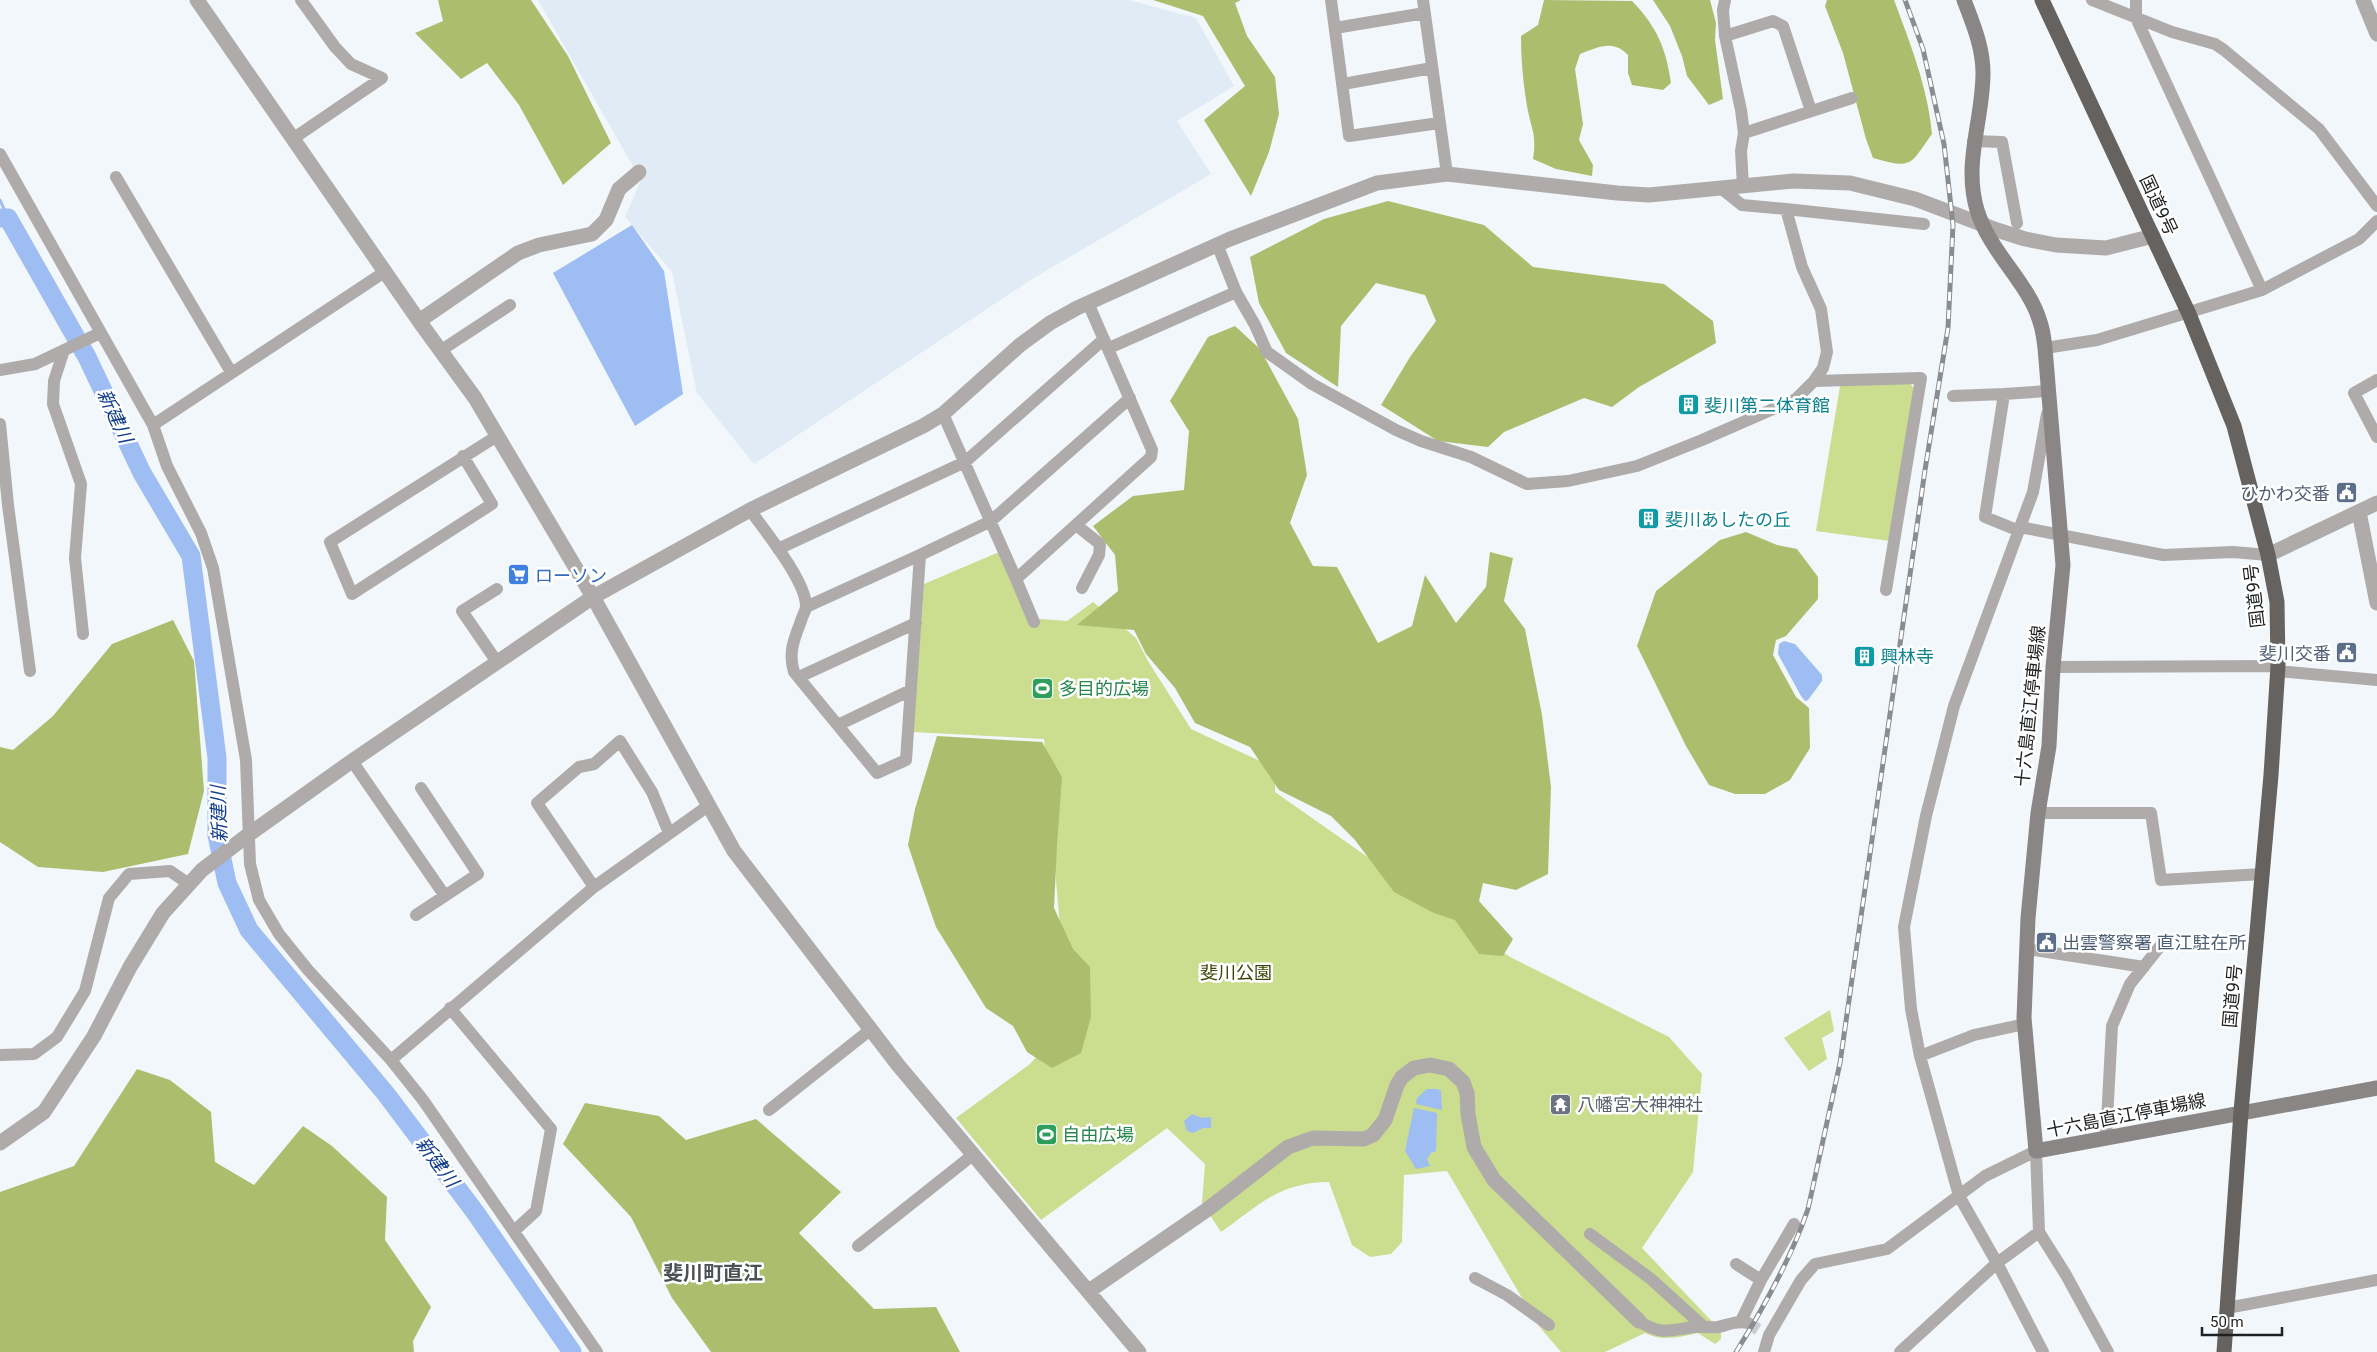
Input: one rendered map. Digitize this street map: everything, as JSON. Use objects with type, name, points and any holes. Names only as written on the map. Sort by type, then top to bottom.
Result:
[{"type":"highway","name":"国道9号","points":[[2042,0],[2189,314],[2234,426],[2268,554],[2277,602],[2277,668],[2271,775],[2241,1112],[2224,1352]]},
{"type":"main road","name":"十六島直江停車場線","points":[[1964,0],[1981,46],[1983,74],[1973,141],[1971,169],[1977,210],[1990,240],[2030,299],[2040,321],[2045,348],[2063,565],[2053,667],[2049,746],[2038,813],[2027,949],[2025,1024],[2036,1151],[2377,1088]]},
{"type":"street","points":[[197,0],[419,321],[475,398],[593,597],[734,851],[870,1030],[1139,1352]]},
{"type":"street","points":[[294,138],[382,78],[351,64],[334,47],[301,0]]},
{"type":"street","points":[[1331,0],[1349,136],[1440,123]]},
{"type":"street","points":[[1423,0],[1447,174]]},
{"type":"street","points":[[1725,0],[1723,10],[1725,36],[1744,133],[1741,151],[1742,186]]},
{"type":"street","points":[[2092,0],[2172,32],[2215,44],[2224,50],[2319,129],[2377,206]]},
{"type":"street","points":[[2136,0],[2136,18],[2262,290]]},
{"type":"street","points":[[2363,0],[2377,34]]},
{"type":"street","points":[[1335,28],[1425,13]]},
{"type":"street","points":[[1725,36],[1773,20],[1783,26],[1811,111]]},
{"type":"street","points":[[1342,84],[1432,68]]},
{"type":"street","points":[[1744,133],[1852,98]]},
{"type":"street","points":[[1973,141],[2002,142],[2017,223]]},
{"type":"street","points":[[0,154],[153,425],[166,466],[202,533],[213,568],[246,760],[250,864],[259,900],[279,934],[308,970],[391,1060],[423,1100],[597,1352]]},
{"type":"street","points":[[419,321],[518,253],[539,245],[592,234],[606,220],[619,190],[639,172]]},
{"type":"street","points":[[0,1143],[44,1112],[94,1036],[130,967],[163,912],[202,870],[248,835],[352,761],[593,597],[750,510],[892,443],[943,414],[1020,345],[1050,323],[1088,303],[1217,244],[1376,183],[1447,174],[1649,195],[1793,181],[1850,183],[1915,198],[1996,230],[2025,239],[2056,245],[2106,248],[2153,236]]},
{"type":"street","points":[[116,177],[231,372]]},
{"type":"street","points":[[1722,189],[1742,205],[1924,224]]},
{"type":"street","points":[[1217,244],[1236,292],[1255,324],[1268,352],[1312,384],[1396,430],[1421,441],[1470,457],[1527,484],[1568,481],[1637,466],[1796,399],[1814,381],[1823,368],[1827,352],[1821,309],[1802,267],[1786,209]]},
{"type":"street","points":[[2045,348],[2097,340],[2189,314],[2262,290],[2359,239],[2377,221]]},
{"type":"street","points":[[153,425],[386,271]]},
{"type":"street","points":[[778,549],[965,462],[1106,343],[1236,292]]},
{"type":"street","points":[[1016,579],[1151,457],[1152,450],[1088,303]]},
{"type":"street","points":[[440,351],[510,305]]},
{"type":"street","points":[[0,370],[35,364],[100,332]]},
{"type":"street","points":[[64,350],[54,381],[53,404],[82,484],[75,558],[83,634]]},
{"type":"street","points":[[1814,381],[1921,378],[1886,590]]},
{"type":"street","points":[[2377,380],[2354,393],[2377,437]]},
{"type":"street","points":[[2004,394],[1985,517],[2017,530],[2025,528],[2163,555],[2233,552],[2268,554],[2377,503]]},
{"type":"street","points":[[1953,396],[2004,394],[2049,398],[2033,492],[2017,530],[1954,706],[1926,816],[1904,927],[1911,1009],[1920,1056],[1959,1196],[2043,1352]]},
{"type":"street","points":[[806,607],[991,521],[1130,398]]},
{"type":"street","points":[[943,414],[1034,622]]},
{"type":"street","points":[[0,424],[8,505],[30,671]]},
{"type":"street","points":[[463,456],[492,504],[352,594],[330,542],[463,456],[497,436]]},
{"type":"street","points":[[750,510],[798,579],[806,607],[791,646],[790,660],[799,677],[877,773],[906,760],[920,555]]},
{"type":"street","points":[[2359,512],[2377,603]]},
{"type":"street","points":[[1076,525],[1100,544],[1099,555],[1082,588]]},
{"type":"street","points":[[497,589],[462,611],[497,662]]},
{"type":"street","points":[[799,677],[916,623]]},
{"type":"street","points":[[2053,667],[2277,668],[2377,680]]},
{"type":"street","points":[[838,725],[911,690]]},
{"type":"street","points":[[594,887],[537,804],[579,768],[594,764],[620,741],[652,792],[670,833]]},
{"type":"street","points":[[352,761],[445,896]]},
{"type":"street","points":[[416,915],[478,874],[421,788]]},
{"type":"street","points":[[391,1060],[594,887],[708,806]]},
{"type":"street","points":[[2038,813],[2152,813],[2162,880],[2262,874]]},
{"type":"street","points":[[0,1055],[34,1054],[57,1038],[86,991],[109,898],[129,874],[170,870],[189,884]]},
{"type":"street","points":[[2106,1139],[2112,1026],[2130,984],[2165,940]]},
{"type":"street","points":[[2027,949],[2144,967]]},
{"type":"street","points":[[450,1008],[551,1129],[536,1211],[514,1231]]},
{"type":"street","points":[[1920,1056],[1974,1035],[2025,1024]]},
{"type":"street","points":[[769,1110],[870,1030]]},
{"type":"street","points":[[1089,1291],[1208,1209],[1288,1147],[1313,1138],[1364,1139],[1373,1134],[1385,1120],[1397,1085],[1402,1077],[1414,1068],[1430,1065],[1449,1070],[1463,1082],[1467,1093],[1468,1114],[1474,1147],[1494,1180],[1639,1321],[1658,1332],[1704,1327],[1754,1327],[1815,1264],[1887,1249],[1985,1176],[2036,1151],[2039,1232],[2066,1275],[2108,1352]]},
{"type":"street","points":[[858,1246],[974,1154]]},
{"type":"street","points":[[1764,1352],[1754,1327],[1762,1280],[1794,1224]]},
{"type":"street","points":[[1900,1352],[1996,1263],[2039,1232]]},
{"type":"street","points":[[1590,1234],[1658,1284],[1704,1327]]},
{"type":"street","points":[[1736,1264],[1762,1280]]},
{"type":"street","points":[[1475,1278],[1507,1296],[1549,1325]]},
{"type":"street","points":[[2227,1308],[2377,1280]]},
{"type":"shaded area","points":[[538,0],[1129,0],[1196,18],[1234,86],[1177,121],[1211,174],[1032,279],[754,464],[697,393],[672,272],[625,217],[641,180]]},
{"type":"green space","points":[[438,0],[531,0],[568,56],[611,143],[563,185],[519,105],[487,63],[461,79],[415,33],[443,21]]},
{"type":"green space","points":[[1153,0],[1241,0],[1235,3],[1247,36],[1275,77],[1279,114],[1269,152],[1251,196],[1204,120],[1245,86],[1203,16]]},
{"type":"green space","points":[[1544,0],[1632,1],[1654,29],[1666,59],[1671,83],[1663,90],[1632,85],[1628,73],[1628,55],[1617,47],[1605,46],[1580,54],[1575,69],[1583,124],[1579,140],[1593,165],[1592,176],[1556,169],[1533,159],[1534,137],[1524,88],[1521,36],[1538,25]]},
{"type":"green space","points":[[1653,0],[1710,0],[1716,23],[1715,40],[1723,99],[1709,105],[1687,76],[1682,56],[1670,26]]},
{"type":"green space","points":[[1827,0],[1894,0],[1912,49],[1927,100],[1932,134],[1919,153],[1909,162],[1903,164],[1873,158],[1866,139],[1843,53],[1825,6]]},
{"type":"green space","points":[[1388,201],[1484,225],[1533,267],[1664,284],[1713,321],[1716,343],[1639,387],[1612,407],[1584,398],[1504,432],[1488,447],[1438,441],[1381,405],[1410,357],[1436,321],[1425,295],[1376,283],[1341,326],[1338,387],[1286,353],[1259,303],[1250,257],[1324,219]]},
{"type":"green space","points":[[1235,326],[1260,349],[1298,419],[1307,475],[1290,523],[1313,566],[1337,567],[1378,643],[1412,626],[1425,575],[1456,623],[1486,587],[1490,552],[1513,558],[1504,601],[1525,629],[1542,715],[1551,787],[1548,874],[1516,890],[1483,883],[1479,901],[1513,939],[1503,956],[1479,954],[1455,920],[1434,913],[1394,892],[1355,840],[1331,816],[1279,790],[1250,747],[1195,723],[1175,688],[1146,654],[1134,630],[1077,625],[1118,591],[1115,555],[1093,526],[1133,496],[1184,490],[1189,431],[1170,401],[1208,337]]},
{"type":"green space","points":[[1910,383],[1914,389],[1890,541],[1816,531],[1840,386]]},
{"type":"green space","points":[[1746,532],[1777,545],[1797,549],[1818,577],[1818,599],[1786,636],[1776,640],[1773,655],[1796,697],[1809,708],[1810,748],[1790,780],[1765,794],[1735,794],[1709,785],[1686,746],[1637,646],[1656,591],[1720,540]]},
{"type":"green space","name":"斐川公園","points":[[999,552],[1026,618],[1067,621],[1093,602],[1136,638],[1148,661],[1191,729],[1275,768],[1275,792],[1510,957],[1669,1037],[1702,1074],[1693,1172],[1642,1248],[1721,1331],[1721,1339],[1715,1344],[1698,1333],[1664,1338],[1645,1333],[1605,1352],[1561,1352],[1538,1325],[1447,1171],[1404,1175],[1402,1242],[1391,1254],[1370,1257],[1352,1245],[1329,1182],[1312,1183],[1283,1191],[1259,1204],[1221,1232],[1202,1203],[1205,1164],[1167,1128],[1041,1220],[956,1118],[1030,1064],[1068,1021],[1044,739],[913,732],[924,584]]},
{"type":"green space","points":[[173,620],[194,661],[204,791],[188,854],[103,872],[38,867],[0,842],[0,747],[13,750],[53,716],[112,644]]},
{"type":"green space","points":[[937,736],[1042,742],[1062,777],[1054,908],[1073,949],[1090,967],[1091,1017],[1081,1053],[1052,1068],[1027,1052],[1013,1026],[986,1008],[936,927],[908,845],[915,809]]},
{"type":"green space","points":[[1830,1010],[1834,1031],[1822,1038],[1827,1059],[1809,1071],[1784,1038]]},
{"type":"green space","points":[[137,1069],[170,1080],[211,1112],[215,1162],[254,1185],[303,1126],[332,1146],[387,1197],[385,1240],[431,1307],[413,1341],[414,1352],[0,1352],[0,1192],[74,1166]]},
{"type":"green space","points":[[585,1103],[659,1116],[686,1140],[756,1119],[841,1192],[799,1233],[874,1309],[936,1307],[960,1352],[711,1352],[672,1298],[631,1217],[563,1144]]},
{"type":"water","points":[[632,225],[664,271],[683,394],[635,426],[553,273]]},
{"type":"water","points":[[1784,641],[1795,644],[1822,675],[1822,681],[1808,700],[1805,701],[1801,696],[1778,654],[1779,644]]},
{"type":"water","points":[[1427,1089],[1438,1089],[1441,1091],[1442,1110],[1416,1104],[1417,1098]]},
{"type":"water","points":[[1414,1108],[1437,1113],[1436,1151],[1431,1153],[1427,1159],[1430,1166],[1416,1169],[1405,1151]]},
{"type":"water","points":[[1192,1114],[1202,1118],[1211,1117],[1211,1128],[1203,1128],[1193,1133],[1187,1131],[1184,1121]]},
{"type":"waterway","points":[[0,200],[8,218]]},
{"type":"waterway","name":"新建川","points":[[0,218],[8,218],[87,357],[142,473],[191,556],[217,758],[217,835],[227,883],[249,930],[386,1094],[475,1212],[572,1352]]},
{"type":"tunnel","points":[[1748,1323],[1759,1330]]},
{"type":"railway","points":[[1736,1352],[1776,1282],[1794,1246],[1808,1209],[1840,1063],[1925,470],[1948,328],[1953,225],[1944,144],[1923,49],[1905,0]]},
{"type":"place","name":"斐川第二体育館","points":[[1688,405]]},
{"type":"place","name":"ひかわ交番","points":[[2346,493]]},
{"type":"place","name":"斐川あしたの丘","points":[[1649,519]]},
{"type":"place","name":"ローソン","points":[[519,575]]},
{"type":"place","name":"斐川交番","points":[[2347,653]]},
{"type":"place","name":"興林寺","points":[[1864,656]]},
{"type":"place","name":"多目的広場","points":[[1043,688]]},
{"type":"place","name":"出雲警察署 直江駐在所","points":[[2046,942]]},
{"type":"place","name":"八幡宮大神神社","points":[[1561,1104]]},
{"type":"place","name":"自由広場","points":[[1046,1134]]},
{"type":"district","name":"斐川町直江","points":[[713,1273]]}]
